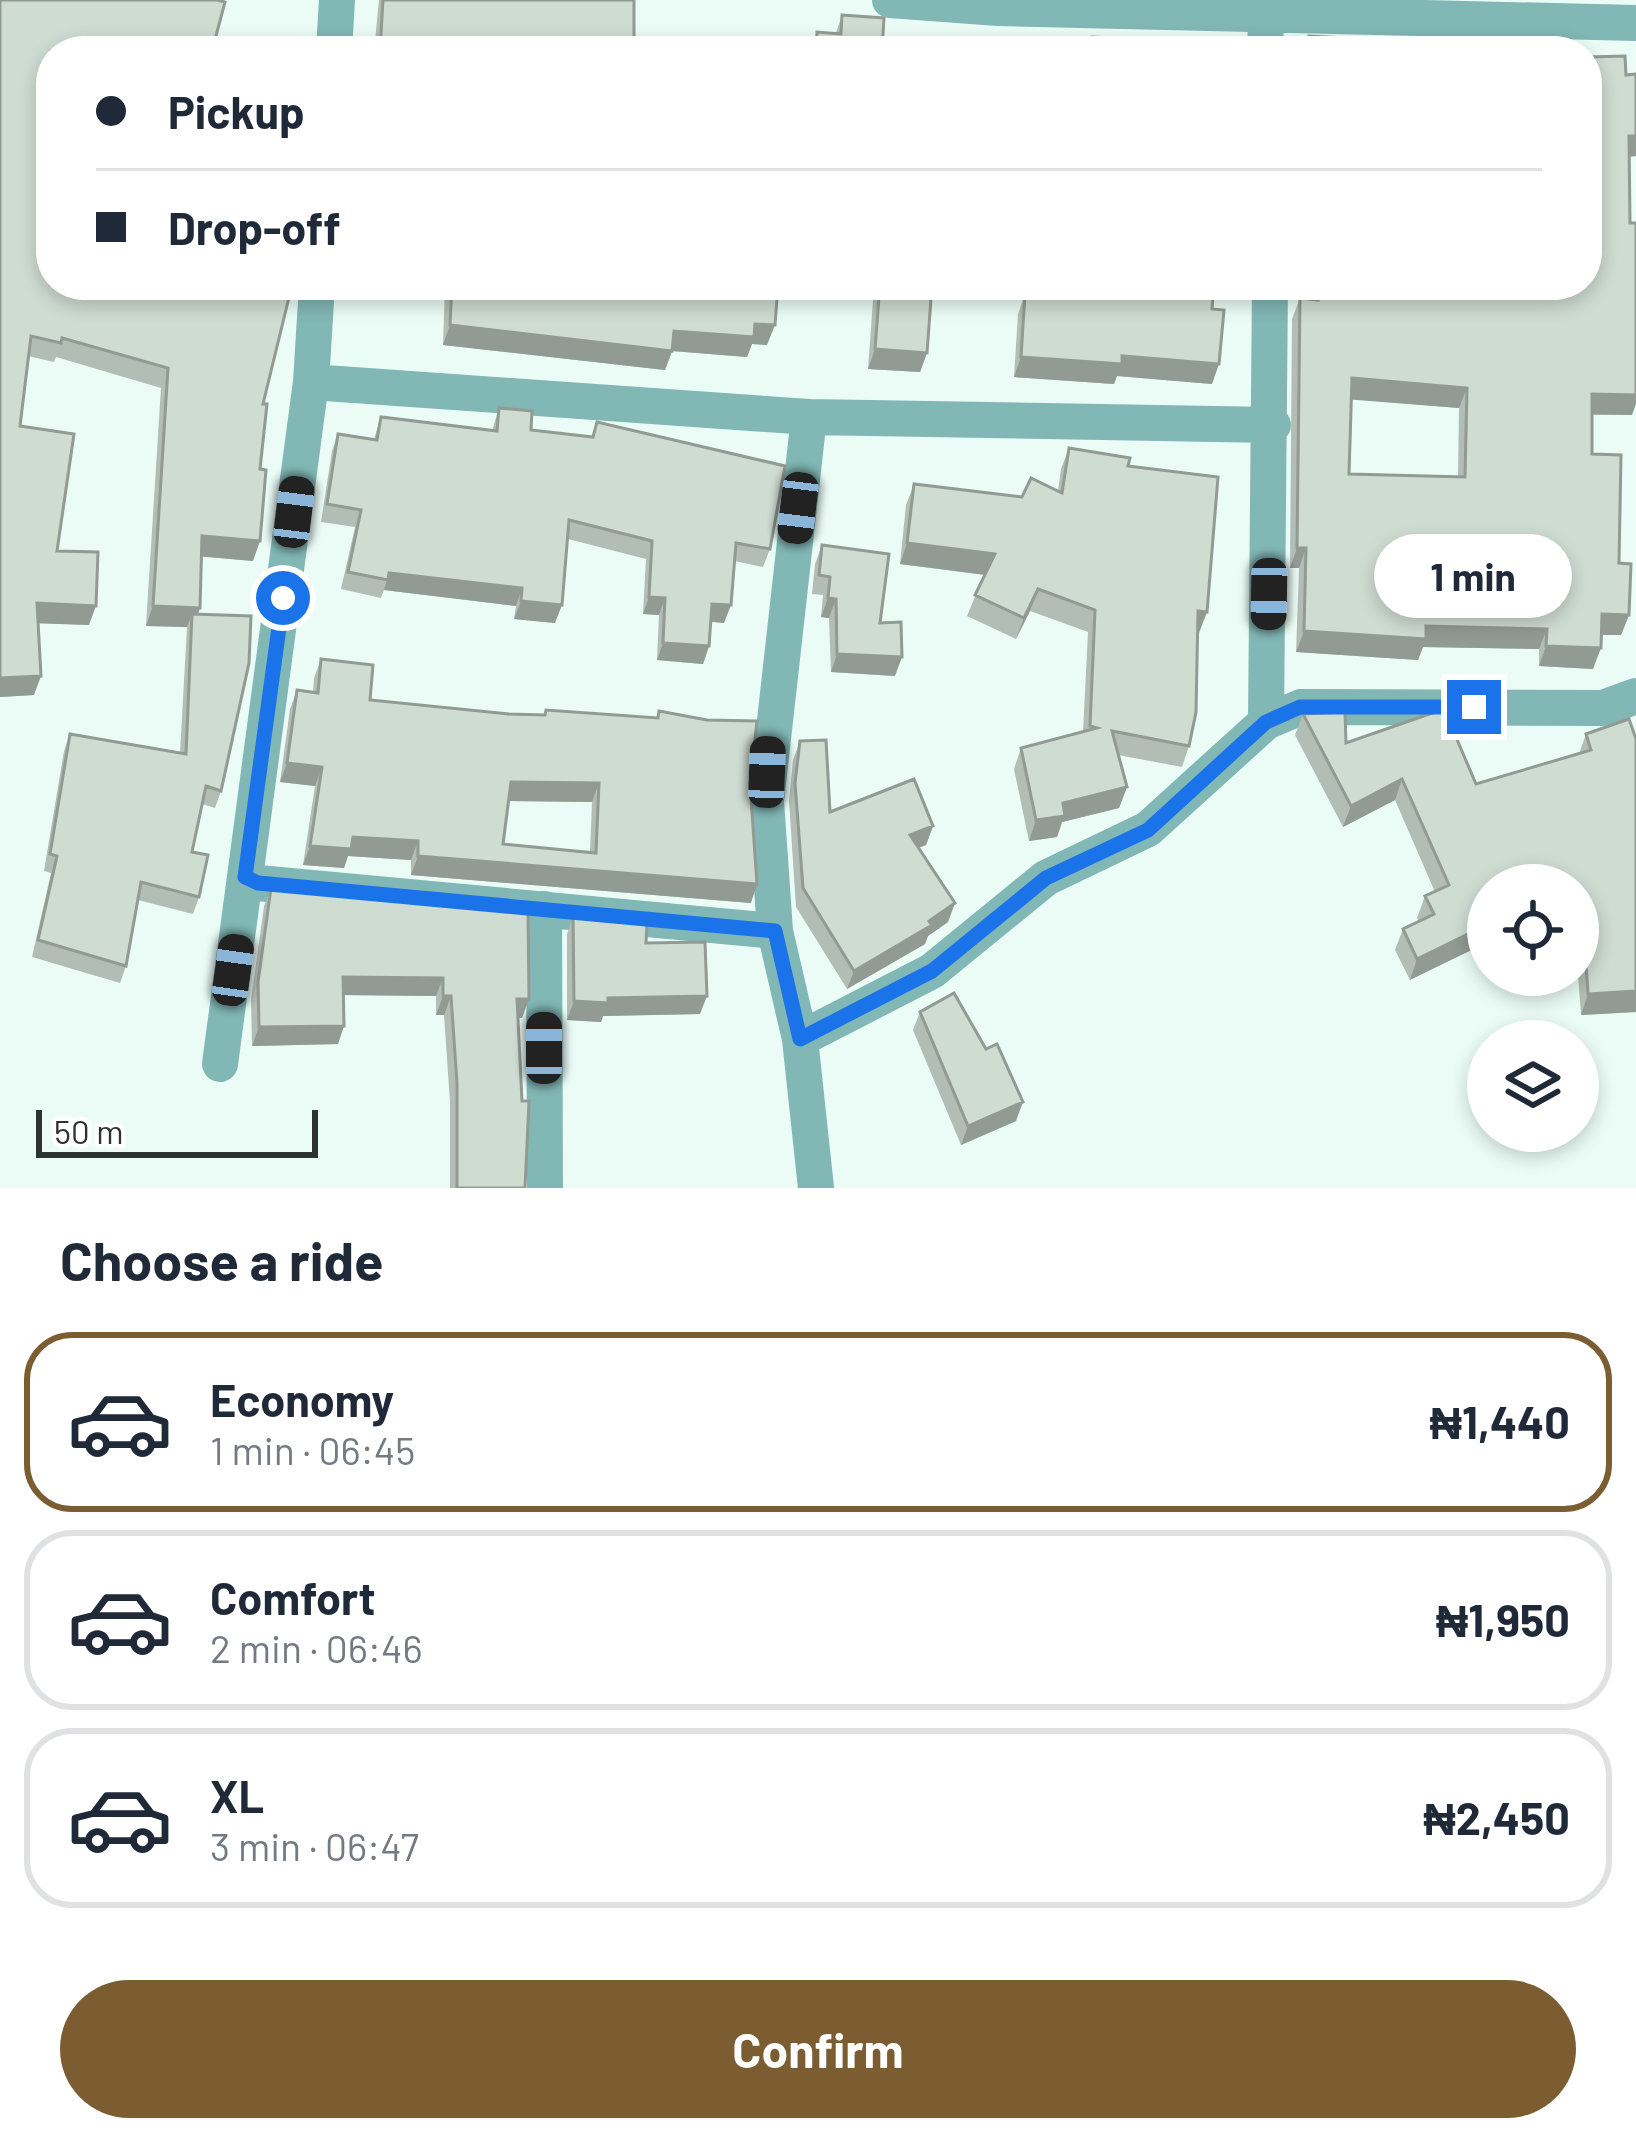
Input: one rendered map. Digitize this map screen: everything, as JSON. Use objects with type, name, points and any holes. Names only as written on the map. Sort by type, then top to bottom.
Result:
[{"type":"street","points":[[335,36],[338,0]]},
{"type":"street","points":[[890,0],[1636,23]]},
{"type":"street","points":[[1265,14],[1265,36]]},
{"type":"street","points":[[220,1064],[310,382],[316,300]]},
{"type":"street","points":[[1266,722],[1273,424],[1270,300]]},
{"type":"street","points":[[310,382],[809,417],[1273,424]]},
{"type":"street","points":[[809,417],[768,743],[766,801],[775,931],[800,1039],[816,1188]]},
{"type":"street","points":[[800,1039],[932,971],[1046,878],[1148,830],[1266,722],[1300,707],[1604,708],[1636,696]]},
{"type":"street","points":[[245,877],[258,883],[775,931]]},
{"type":"street","points":[[544,909],[544,1188]]},
{"type":"building","points":[[0,0],[225,2],[216,36],[36,36],[36,300],[288,300],[263,404],[267,404],[260,469],[266,470],[260,541],[202,536],[200,608],[153,606],[168,368],[62,338],[61,343],[31,336],[20,426],[74,434],[57,551],[98,552],[96,606],[37,603],[41,676],[0,678]]},
{"type":"building","points":[[383,0],[634,0],[634,36],[381,36]]},
{"type":"building","points":[[842,15],[884,18],[883,36],[817,36],[817,32],[841,34]]},
{"type":"building","points":[[1625,56],[1626,75],[1636,74],[1636,136],[1629,136],[1630,223],[1636,223],[1636,395],[1592,394],[1592,454],[1621,455],[1619,563],[1631,564],[1629,615],[1602,614],[1601,648],[1546,646],[1547,629],[1426,626],[1426,639],[1304,631],[1306,548],[1297,548],[1300,300],[1602,300],[1602,57]],"holes":[[[1352,378],[1467,388],[1465,477],[1349,474]]]},
{"type":"building","points":[[451,300],[777,300],[775,325],[755,324],[754,337],[674,331],[672,351],[450,325]]},
{"type":"building","points":[[879,300],[931,300],[927,353],[875,349]]},
{"type":"building","points":[[1025,300],[1213,300],[1212,309],[1224,310],[1219,364],[1122,356],[1122,364],[1021,357]]},
{"type":"building","points":[[499,408],[532,411],[531,430],[593,437],[597,422],[785,466],[770,549],[736,543],[731,605],[712,604],[709,646],[663,643],[665,598],[649,597],[652,541],[569,520],[562,605],[521,601],[522,588],[389,573],[388,580],[348,572],[361,510],[327,504],[338,434],[377,440],[381,417],[497,431]]},
{"type":"building","points":[[1069,448],[1130,458],[1128,466],[1218,477],[1207,612],[1198,611],[1196,712],[1189,746],[1112,731],[1127,787],[1063,803],[1065,816],[1036,820],[1021,748],[1097,728],[1090,726],[1095,610],[1038,589],[1024,618],[975,595],[995,554],[907,543],[914,484],[1022,497],[1031,478],[1062,493]]},
{"type":"building","points":[[822,545],[889,554],[880,623],[901,622],[902,657],[837,654],[836,599],[828,598],[830,577],[819,575]]},
{"type":"building","points":[[192,614],[251,616],[249,663],[221,791],[206,786],[192,852],[208,855],[199,897],[141,882],[126,966],[38,940],[57,856],[50,854],[70,734],[186,754]]},
{"type":"building","points":[[321,659],[373,665],[370,700],[509,714],[545,715],[546,710],[658,718],[659,711],[707,720],[757,721],[750,784],[757,884],[418,856],[418,841],[353,837],[351,849],[310,846],[322,767],[287,763],[297,690],[318,693]],"holes":[[[511,782],[599,783],[596,853],[503,844]]]},
{"type":"building","points":[[1444,709],[1476,784],[1591,750],[1586,734],[1629,719],[1636,739],[1636,991],[1599,993],[1599,864],[1467,864],[1467,934],[1417,959],[1403,929],[1434,914],[1425,896],[1449,885],[1402,779],[1351,806],[1303,714],[1345,712],[1346,743]]},
{"type":"building","points":[[826,740],[830,812],[914,779],[933,826],[910,835],[955,903],[929,921],[932,925],[854,971],[803,888],[795,783],[800,741]]},
{"type":"building","points":[[271,888],[528,911],[529,999],[517,999],[522,1101],[529,1101],[525,1188],[457,1188],[457,1083],[451,996],[443,996],[443,978],[343,977],[344,1026],[259,1027],[258,982]]},
{"type":"building","points":[[573,916],[647,922],[646,943],[705,942],[707,996],[574,1001]]},
{"type":"building","points":[[954,993],[986,1049],[997,1044],[1023,1102],[968,1126],[920,1012]]},
{"type":"route","points":[[283,598],[245,877],[258,883],[775,931],[800,1039],[932,971],[1046,878],[1148,830],[1266,722],[1300,707],[1474,707]]}]
